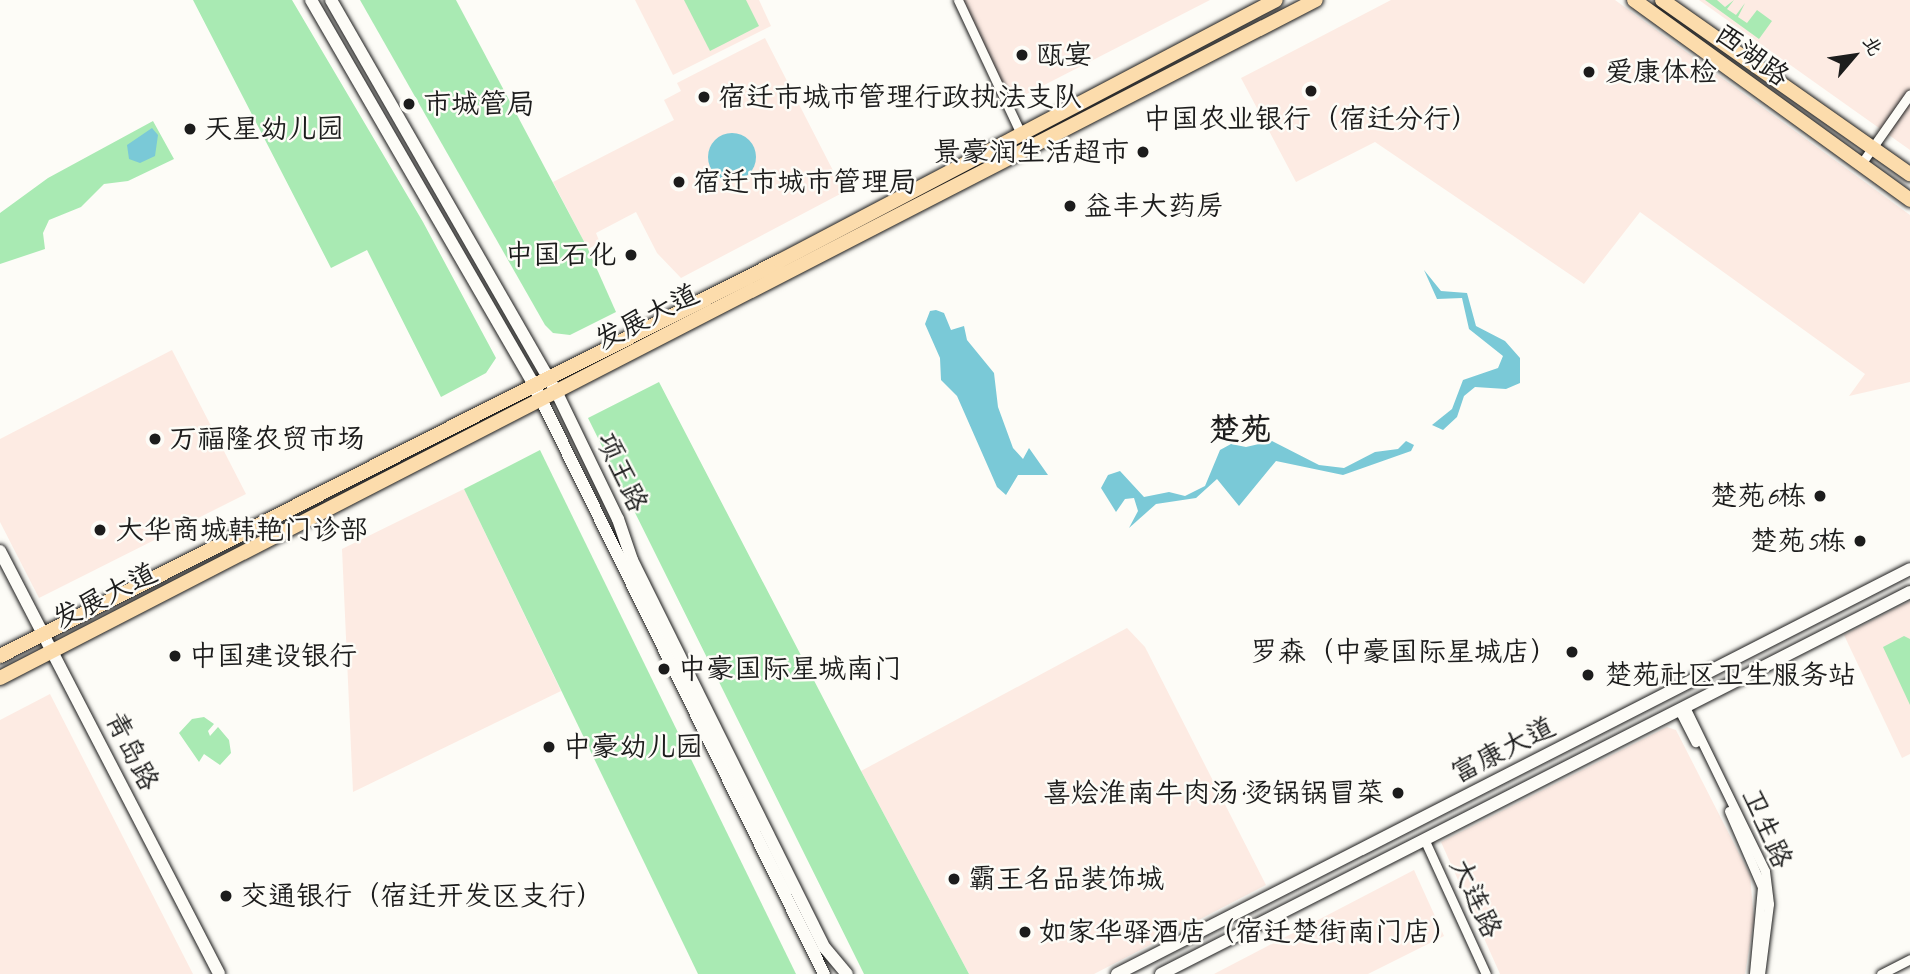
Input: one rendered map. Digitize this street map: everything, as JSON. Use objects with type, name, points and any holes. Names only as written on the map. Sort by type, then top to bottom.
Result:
[{"type":"main road","name":"发展大道","points":[[0,678],[541,399],[552,385],[1276,0]]},
{"type":"main road","name":"发展大道","points":[[0,656],[534,385],[552,385],[1315,0]]},
{"type":"main road","name":"西湖路","points":[[1634,0],[1910,200]]},
{"type":"main road","name":"西湖路","points":[[1662,0],[1910,174]]},
{"type":"street","name":"项王路","points":[[312,0],[534,385],[824,974]]},
{"type":"street","name":"项王路","points":[[331,0],[552,385],[618,519],[632,560],[819,936],[846,974]]},
{"type":"street","points":[[958,0],[1021,134]]},
{"type":"street","points":[[1861,164],[1910,94]]},
{"type":"street","name":"青岛路","points":[[0,551],[219,974]]},
{"type":"street","name":"富康大道","points":[[1117,974],[1910,569]]},
{"type":"street","name":"富康大道","points":[[1161,974],[1683,711],[1910,592]]},
{"type":"street","name":"卫生路","points":[[1683,711],[1761,880],[1762,908],[1754,974]]},
{"type":"street","name":"卫生路","points":[[1683,711],[1765,871],[1769,904],[1760,974]]},
{"type":"street","name":"大连路","points":[[1425,841],[1486,974]]},
{"type":"street","points":[[1881,974],[1910,959]]},
{"type":"shaded area","points":[[635,0],[759,0],[771,26],[673,75]]},
{"type":"shaded area","points":[[957,0],[1210,0],[1007,104]]},
{"type":"shaded area","points":[[1391,0],[1615,0],[1910,215],[1910,382],[1849,396],[1865,374],[1640,212],[1584,284],[1375,142],[1296,182],[1241,78]]},
{"type":"shaded area","points":[[1699,0],[1910,0],[1910,150],[1765,47]]},
{"type":"shaded area","points":[[765,38],[844,192],[681,278],[657,253],[636,212],[596,233],[600,243],[588,249],[553,182],[674,120],[664,100],[681,91],[677,83]]},
{"type":"shaded area","points":[[172,350],[246,494],[39,598],[0,522],[0,439]]},
{"type":"shaded area","points":[[464,489],[561,691],[353,792],[342,549]]},
{"type":"shaded area","points":[[1910,601],[1910,754],[1902,758],[1844,635]]},
{"type":"shaded area","points":[[1127,628],[1145,647],[1266,885],[1094,974],[969,974],[861,771]]},
{"type":"shaded area","points":[[50,694],[193,974],[0,974],[0,720]]},
{"type":"shaded area","points":[[1667,727],[1676,730],[1750,875],[1754,920],[1745,974],[1500,974],[1441,842]]},
{"type":"shaded area","points":[[1414,870],[1444,936],[1368,974],[1214,974]]},
{"type":"green space","points":[[193,0],[292,0],[423,222],[496,358],[486,373],[441,397],[367,250],[331,268]]},
{"type":"green space","points":[[360,0],[456,0],[588,249],[616,312],[570,335],[553,333],[545,325]]},
{"type":"green space","points":[[684,0],[746,0],[759,26],[710,51]]},
{"type":"green space","points":[[1705,0],[1717,0],[1725,7],[1734,0],[1727,9],[1736,15],[1745,3],[1738,17],[1747,23],[1757,10],[1772,21],[1759,39]]},
{"type":"green space","points":[[153,121],[174,159],[128,181],[104,184],[81,207],[49,220],[43,233],[45,249],[0,264],[0,213],[48,178]]},
{"type":"green space","points":[[659,382],[969,974],[864,974],[588,418]]},
{"type":"green space","points":[[540,450],[796,974],[698,974],[464,489]]},
{"type":"green space","points":[[1904,636],[1910,639],[1910,705],[1883,647]]},
{"type":"green space","points":[[204,717],[214,724],[208,731],[210,736],[218,727],[229,740],[231,753],[220,765],[204,754],[199,762],[179,733],[192,719]]},
{"type":"water","points":[[152,128],[158,135],[155,156],[140,163],[129,159],[127,145]]},
{"type":"water","points":[[732,133],[749,140],[756,157],[749,174],[732,181],[715,174],[708,157],[715,140]]},
{"type":"water","points":[[1424,270],[1441,291],[1467,293],[1476,326],[1505,341],[1520,358],[1520,383],[1506,389],[1475,387],[1464,396],[1457,417],[1443,430],[1432,425],[1452,409],[1463,380],[1498,368],[1503,356],[1469,329],[1462,298],[1437,299]]},
{"type":"water","points":[[930,311],[944,313],[951,330],[964,326],[967,340],[994,373],[998,407],[1013,448],[1023,459],[1029,448],[1048,475],[1018,475],[1006,495],[997,487],[957,396],[941,380],[940,358],[925,324]]},
{"type":"water","points":[[1272,441],[1319,465],[1344,468],[1375,452],[1398,449],[1406,441],[1414,445],[1411,451],[1343,475],[1276,461],[1239,506],[1217,479],[1196,498],[1156,504],[1129,528],[1138,511],[1134,498],[1125,499],[1116,512],[1101,488],[1108,475],[1120,471],[1144,497],[1169,492],[1185,496],[1205,486],[1220,450],[1231,444],[1246,447]]},
{"type":"place","name":"瓯宴","points":[[1022,55]]},
{"type":"place","name":"爱康体检","points":[[1589,72]]},
{"type":"place","name":"中国农业银行（宿迁分行）","points":[[1311,91]]},
{"type":"place","name":"宿迁市城市管理行政执法支队","points":[[704,97]]},
{"type":"place","name":"市城管局","points":[[409,104]]},
{"type":"place","name":"天星幼儿园","points":[[190,129]]},
{"type":"place","name":"景豪润生活超市","points":[[1143,152]]},
{"type":"place","name":"宿迁市城市管理局","points":[[679,182]]},
{"type":"place","name":"益丰大药房","points":[[1070,206]]},
{"type":"place","name":"中国石化","points":[[631,255]]},
{"type":"place","name":"万福隆农贸市场","points":[[155,439]]},
{"type":"place","name":"楚苑6栋","points":[[1820,496]]},
{"type":"place","name":"大华商城韩艳门诊部","points":[[100,530]]},
{"type":"place","name":"楚苑5栋","points":[[1860,541]]},
{"type":"place","name":"罗森（中豪国际星城店）","points":[[1572,652]]},
{"type":"place","name":"中国建设银行","points":[[175,656]]},
{"type":"place","name":"中豪国际星城南门","points":[[664,669]]},
{"type":"place","name":"楚苑社区卫生服务站","points":[[1588,675]]},
{"type":"place","name":"中豪幼儿园","points":[[549,747]]},
{"type":"place","name":"喜烩淮南牛肉汤·烫锅锅冒菜","points":[[1398,793]]},
{"type":"place","name":"霸王名品装饰城","points":[[954,879]]},
{"type":"place","name":"交通银行（宿迁开发区支行）","points":[[226,896]]},
{"type":"place","name":"如家华驿酒店（宿迁楚街南门店）","points":[[1025,932]]},
{"type":"district","name":"楚苑","points":[[1240,430]]}]
